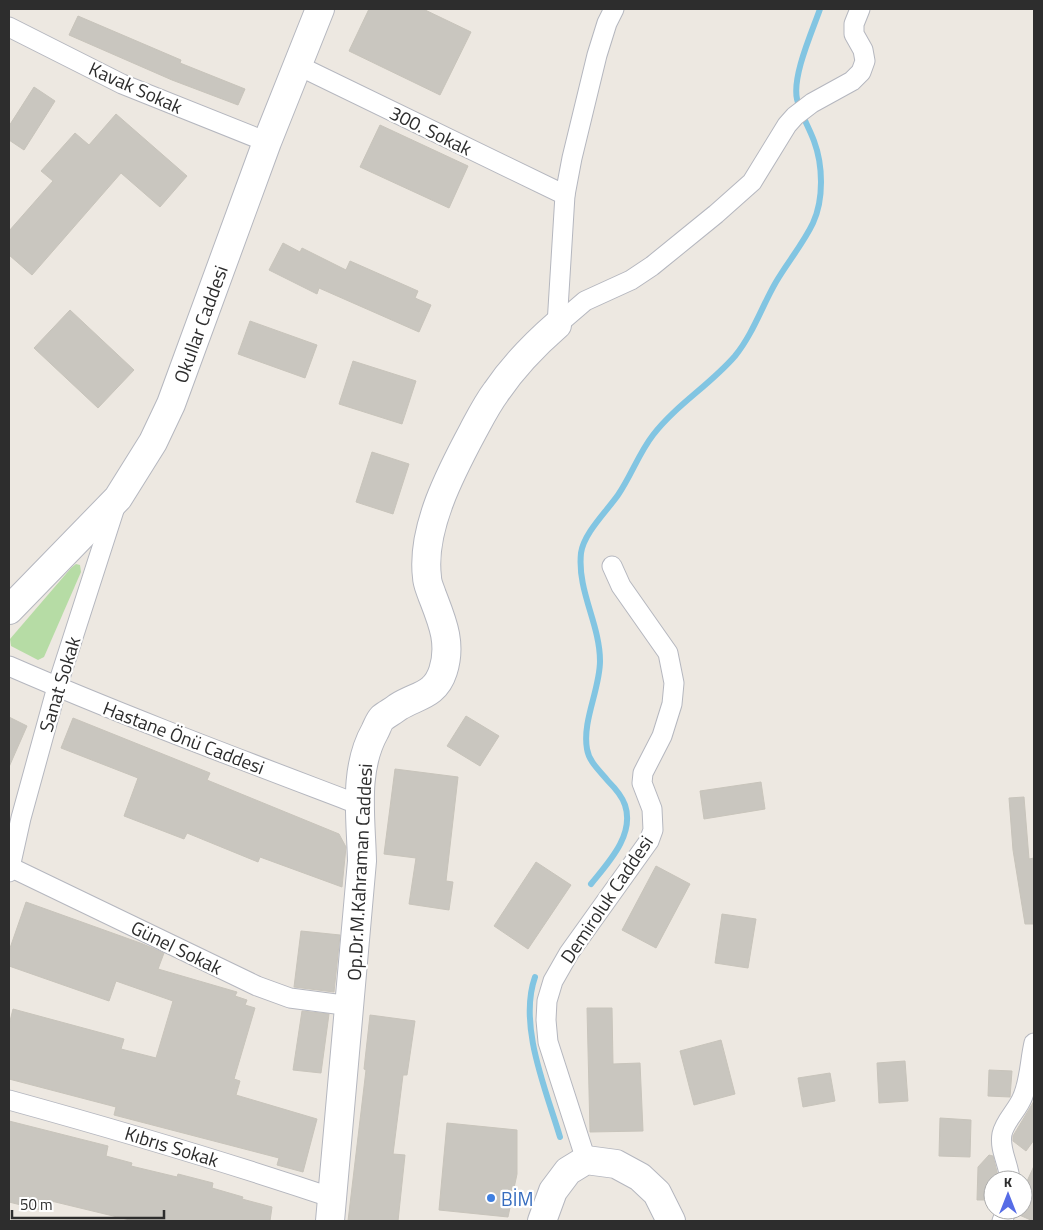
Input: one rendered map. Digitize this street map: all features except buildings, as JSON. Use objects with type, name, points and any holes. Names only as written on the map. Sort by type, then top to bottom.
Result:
[{"type":"street","name":"Okullar Caddesi","points":[[9,610],[118,498],[153,442],[172,404],[267,142],[320,9]]},
{"type":"street","points":[[557,325],[565,196],[579,124],[597,55],[607,23],[614,9]]},
{"type":"street","name":"Op.Dr.M.Kahraman Caddesi","points":[[332,1210],[362,861],[361,767],[372,736],[381,719],[400,706],[426,694],[437,685],[443,672],[447,643],[444,626],[427,579],[426,558],[428,541],[444,490],[460,454],[495,393],[534,346],[585,300],[631,280],[652,266],[742,192],[752,182],[786,125],[795,116],[812,103],[852,81],[862,72],[865,61],[863,50],[854,34],[854,24],[860,9]]},
{"type":"street","name":"Kavak Sokak","points":[[9,27],[122,84],[267,142]]},
{"type":"street","name":"300. Sokak","points":[[297,65],[565,196]]},
{"type":"street","name":"Sanat Sokak","points":[[9,869],[56,687],[118,498]]},
{"type":"street","name":"Demiroluk Caddesi","points":[[586,1160],[548,1042],[547,1001],[553,981],[569,953],[649,841],[653,830],[652,810],[642,783],[643,773],[662,736],[672,704],[674,683],[668,653],[625,592],[612,566]]},
{"type":"street","name":"Hastane Önü Caddesi","points":[[9,666],[56,687],[360,805]]},
{"type":"street","name":"Günel Sokak","points":[[9,869],[257,986],[290,998],[351,1006]]},
{"type":"street","points":[[1009,1170],[1003,1152],[1002,1134],[1024,1096],[1034,1043]]},
{"type":"street","name":"Kıbrıs Sokak","points":[[9,1100],[228,1163],[332,1210]]},
{"type":"street","points":[[542,1221],[553,1191],[568,1171],[586,1160],[616,1164],[640,1177],[657,1193],[671,1221]]},
{"type":"green space","points":[[76,564],[80,565],[81,572],[44,657],[38,660],[11,646],[10,639]]},
{"type":"waterway","points":[[591,884],[618,848],[623,838],[627,816],[622,798],[592,762],[587,749],[587,727],[600,661],[599,647],[582,581],[581,553],[583,545],[591,530],[623,488],[643,449],[653,435],[672,414],[735,356],[752,329],[776,282],[805,238],[817,214],[821,193],[821,171],[817,150],[798,104],[796,89],[800,66],[820,9]]},
{"type":"waterway","points":[[535,977],[531,996],[532,1036],[541,1078],[560,1137]]},
{"type":"place","name":"BİM","points":[[491,1198]]}]
